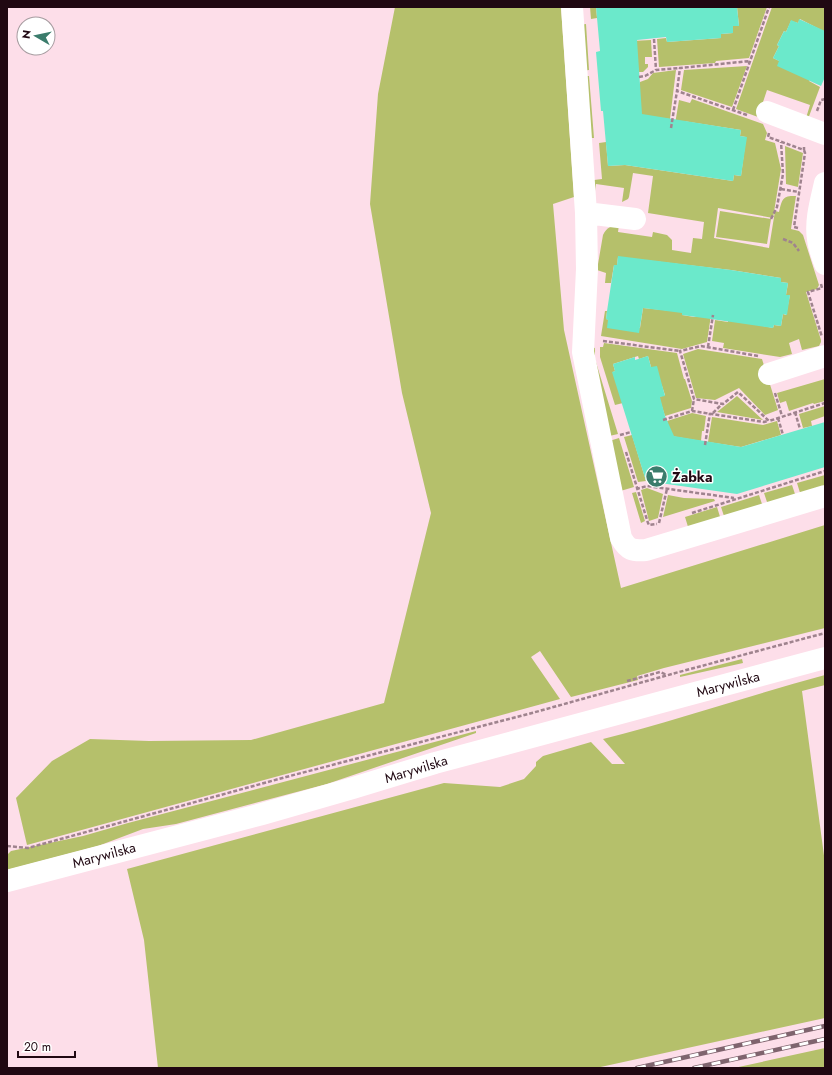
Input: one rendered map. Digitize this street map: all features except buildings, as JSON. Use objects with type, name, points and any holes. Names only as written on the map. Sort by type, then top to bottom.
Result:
[{"type":"street","points":[[572,7],[586,213],[587,269],[583,352],[621,538],[626,546],[635,551],[646,550],[825,496]]},
{"type":"street","points":[[763,120],[817,130]]},
{"type":"street","points":[[825,183],[817,224],[817,233],[818,242],[825,264]]},
{"type":"street","points":[[586,213],[635,219]]},
{"type":"street","points":[[769,374],[825,356]]},
{"type":"street","name":"Marywilska","points":[[7,881],[262,814],[435,763],[825,658]]},
{"type":"path","points":[[733,110],[769,7]]},
{"type":"path","points":[[654,39],[656,70]]},
{"type":"path","points":[[639,77],[656,70],[750,62]]},
{"type":"path","points":[[671,128],[680,68]]},
{"type":"path","points":[[677,90],[763,120],[768,137],[804,150],[817,130],[821,100],[825,99]]},
{"type":"path","points":[[771,219],[777,207],[783,174],[781,142]]},
{"type":"path","points":[[781,188],[799,192]]},
{"type":"path","points":[[708,347],[714,315]]},
{"type":"path","points":[[598,340],[680,351],[701,346],[764,357],[782,416]]},
{"type":"path","points":[[680,351],[694,399],[692,411]]},
{"type":"path","points":[[705,445],[711,413],[738,392],[769,421]]},
{"type":"path","points":[[694,399],[723,404]]},
{"type":"path","points":[[663,420],[692,411],[764,422],[825,403]]},
{"type":"path","points":[[795,412],[800,429]]},
{"type":"path","points":[[778,418],[783,434]]},
{"type":"path","points":[[619,428],[621,435]]},
{"type":"path","points":[[626,450],[648,523],[650,525],[666,521]]},
{"type":"path","points":[[687,514],[825,471]]},
{"type":"path","points":[[612,496],[647,486],[736,499]]},
{"type":"path","points":[[659,523],[667,489]]},
{"type":"path","points":[[7,846],[28,848],[825,633]]},
{"type":"path","points":[[627,681],[660,672],[667,675]]},
{"type":"green space","points":[[395,7],[561,7],[574,197],[553,204],[564,330],[621,588],[825,525],[825,628],[664,668],[637,676],[638,680],[571,697],[540,651],[531,657],[560,699],[27,845],[16,798],[52,761],[90,739],[149,741],[251,740],[384,703],[431,513],[402,393],[370,204],[378,94]]},
{"type":"green space","points":[[590,7],[596,7],[597,18],[591,19]]},
{"type":"green space","points":[[737,7],[767,7],[749,58],[716,61],[715,63],[659,67],[657,39],[666,38],[667,42],[721,38],[721,34],[733,33],[733,26],[739,26]]},
{"type":"green space","points":[[772,7],[825,8],[825,35],[823,31],[800,19],[798,23],[791,21],[786,32],[784,31],[777,45],[779,46],[773,58],[811,76],[809,81],[820,87],[808,119],[806,118],[810,105],[767,90],[758,117],[736,109]]},
{"type":"green space","points":[[586,24],[589,70],[582,71],[579,25]]},
{"type":"green space","points":[[651,40],[652,57],[645,57],[645,64],[648,64],[648,67],[643,72],[639,72],[632,41]]},
{"type":"green space","points":[[747,66],[732,107],[681,90],[684,70]]},
{"type":"green space","points":[[676,70],[670,119],[638,116],[640,82],[648,79],[653,73]]},
{"type":"green space","points":[[583,76],[589,76],[594,138],[587,138]]},
{"type":"green space","points":[[692,99],[763,124],[767,133],[765,140],[775,143],[781,169],[773,218],[718,208],[714,238],[769,248],[775,211],[779,212],[782,201],[785,197],[796,196],[791,229],[799,231],[803,235],[819,285],[817,289],[806,292],[821,340],[819,346],[802,350],[799,339],[789,343],[792,354],[780,357],[723,348],[724,343],[712,341],[715,320],[728,322],[728,319],[773,328],[774,325],[781,326],[783,314],[786,315],[790,295],[786,295],[788,283],[781,282],[781,278],[731,270],[618,257],[617,265],[614,265],[611,283],[605,283],[606,273],[597,270],[603,235],[610,227],[619,225],[618,232],[652,237],[653,232],[667,235],[672,240],[672,250],[691,253],[693,238],[702,239],[704,222],[648,213],[653,176],[633,173],[629,197],[622,202],[624,188],[596,184],[594,198],[594,180],[602,179],[599,143],[606,142],[608,166],[625,165],[733,181],[734,175],[741,176],[746,137],[740,136],[741,130],[683,121],[675,124],[679,100],[690,103]]},
{"type":"green space","points":[[785,146],[803,153],[798,187],[786,184]]},
{"type":"green space","points":[[720,211],[771,219],[767,244],[716,237]]},
{"type":"green space","points":[[643,308],[683,312],[682,315],[694,317],[711,315],[707,342],[682,349],[601,336],[605,311],[607,311],[606,319],[640,328]]},
{"type":"green space","points":[[604,343],[677,353],[692,401],[691,408],[665,416],[659,397],[665,395],[662,386],[651,367],[648,356],[639,359],[638,356],[613,364],[615,371],[613,372],[623,403],[615,405],[600,357],[600,347],[603,347]]},
{"type":"green space","points":[[586,346],[595,348],[595,359],[618,434],[605,437]]},
{"type":"green space","points":[[698,349],[762,359],[778,410],[765,415],[739,388],[715,400],[696,398],[683,354]]},
{"type":"green space","points":[[825,379],[825,401],[813,403],[789,411],[786,401],[780,403],[777,393]]},
{"type":"green space","points":[[737,396],[763,420],[717,412]]},
{"type":"green space","points":[[825,406],[825,416],[811,421],[812,426],[803,428],[799,414]]},
{"type":"green space","points":[[692,413],[706,416],[701,441],[671,436],[667,421]]},
{"type":"green space","points":[[712,417],[763,425],[777,421],[781,435],[741,447],[708,442]]},
{"type":"green space","points":[[632,435],[646,481],[638,482],[624,437]]},
{"type":"green space","points":[[619,438],[634,487],[617,492],[606,442]]},
{"type":"green space","points":[[825,475],[825,488],[801,496],[797,483]]},
{"type":"green space","points":[[792,485],[796,497],[768,505],[764,493]]},
{"type":"green space","points":[[647,488],[663,494],[658,518],[649,521],[641,490]]},
{"type":"green space","points":[[636,492],[645,521],[641,523],[632,493]]},
{"type":"green space","points":[[668,495],[684,498],[714,499],[715,501],[663,517]]},
{"type":"green space","points":[[759,495],[763,507],[725,519],[721,507]]},
{"type":"green space","points":[[717,507],[721,520],[689,530],[685,517]]},
{"type":"green space","points":[[742,659],[743,663],[680,677],[680,675]]},
{"type":"green space","points":[[825,675],[825,685],[802,691],[825,863],[825,1018],[596,1068],[158,1068],[144,940],[127,869],[444,783],[500,787],[524,779],[536,766],[536,762],[543,756],[591,742],[612,764],[625,764],[603,739]]},
{"type":"green space","points":[[476,731],[476,733],[327,784],[176,824],[143,829],[98,846],[7,870],[7,855],[11,851],[83,836]]},
{"type":"green space","points":[[825,1048],[825,1068],[734,1068]]},
{"type":"railway","points":[[637,1068],[825,1026]]},
{"type":"railway","points":[[694,1068],[825,1039]]},
{"type":"place","name":"Żabka","points":[[657,477]]}]
